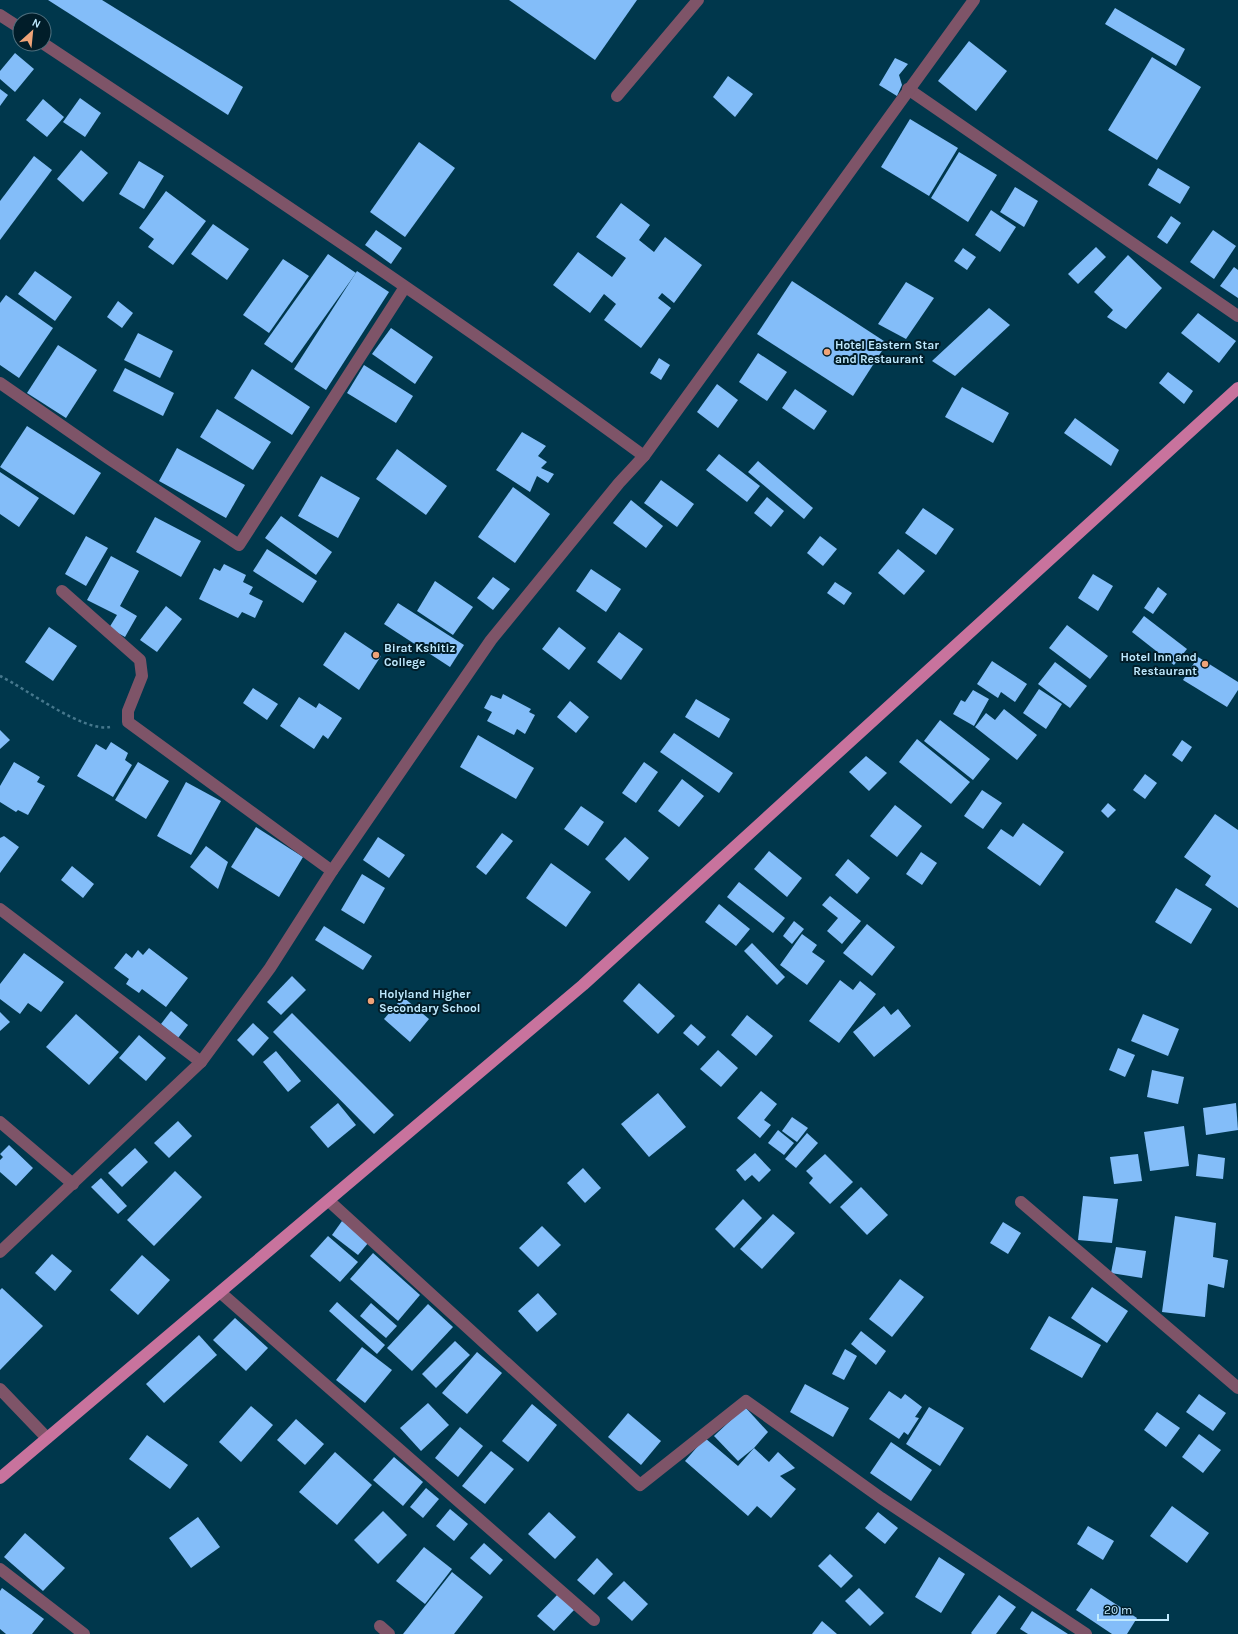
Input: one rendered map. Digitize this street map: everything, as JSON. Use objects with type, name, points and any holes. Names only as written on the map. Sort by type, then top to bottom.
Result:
[{"type":"main road","points":[[0,1478],[221,1293],[583,985],[1238,388]]},
{"type":"street","points":[[617,96],[698,0]]},
{"type":"street","points":[[0,1252],[201,1062],[270,968],[332,871],[491,640],[619,483],[644,456],[908,89],[974,0]]},
{"type":"street","points":[[0,14],[12,22]]},
{"type":"street","points":[[52,49],[405,286],[564,397],[644,456]]},
{"type":"street","points":[[908,89],[1238,316]]},
{"type":"street","points":[[0,383],[108,458],[239,545],[405,286]]},
{"type":"street","points":[[62,592],[140,660],[142,676],[128,711],[128,722],[332,871]]},
{"type":"street","points":[[0,909],[201,1062]]},
{"type":"street","points":[[0,1122],[73,1184]]},
{"type":"street","points":[[328,1201],[640,1485],[746,1401],[881,1498],[1086,1634]]},
{"type":"street","points":[[1021,1202],[1238,1388]]},
{"type":"street","points":[[221,1293],[594,1620]]},
{"type":"street","points":[[0,1389],[47,1438]]},
{"type":"street","points":[[0,1569],[84,1634]]},
{"type":"path","points":[[0,676],[67,715],[91,724],[109,728],[119,721],[128,722]]},
{"type":"building","points":[[48,0],[102,0],[243,87],[228,115]]},
{"type":"building","points":[[509,0],[637,0],[595,60]]},
{"type":"building","points":[[1115,8],[1185,49],[1176,66],[1105,24]]},
{"type":"building","points":[[969,41],[1007,71],[976,111],[938,81]]},
{"type":"building","points":[[15,53],[34,69],[15,92],[0,79],[0,71]]},
{"type":"building","points":[[1152,57],[1201,87],[1157,160],[1108,130]]},
{"type":"building","points":[[895,58],[908,64],[899,75],[902,85],[897,96],[879,85]]},
{"type":"building","points":[[728,76],[753,94],[735,117],[713,97]]},
{"type":"building","points":[[0,89],[8,95],[0,106]]},
{"type":"building","points":[[80,98],[101,113],[85,137],[63,122]]},
{"type":"building","points":[[43,99],[64,117],[47,137],[26,120]]},
{"type":"building","points":[[910,119],[958,148],[929,196],[881,167]]},
{"type":"building","points":[[419,142],[455,168],[405,237],[370,212]]},
{"type":"building","points":[[81,150],[108,173],[83,202],[57,179]]},
{"type":"building","points":[[959,152],[997,175],[968,222],[931,198]]},
{"type":"building","points":[[34,156],[52,170],[0,240],[0,201]]},
{"type":"building","points":[[139,161],[164,176],[144,209],[119,194]]},
{"type":"building","points":[[1158,168],[1190,187],[1180,204],[1148,185]]},
{"type":"building","points":[[1015,187],[1038,201],[1024,227],[1000,212]]},
{"type":"building","points":[[166,191],[206,221],[173,265],[148,247],[154,239],[139,228]]},
{"type":"building","points":[[621,203],[650,225],[639,240],[654,252],[665,237],[702,265],[674,303],[662,293],[658,298],[671,308],[641,348],[604,320],[616,304],[604,294],[590,313],[553,285],[578,252],[612,277],[626,258],[596,237]]},
{"type":"building","points":[[991,210],[1016,227],[1000,252],[975,235]]},
{"type":"building","points":[[1171,216],[1181,223],[1167,244],[1157,237]]},
{"type":"building","points":[[213,224],[249,249],[227,280],[191,254]]},
{"type":"building","points":[[376,230],[402,248],[391,264],[365,245]]},
{"type":"building","points":[[1213,230],[1236,246],[1214,279],[1190,262]]},
{"type":"building","points":[[1096,247],[1106,257],[1078,284],[1068,274]]},
{"type":"building","points":[[963,248],[976,257],[967,270],[954,261]]},
{"type":"building","points":[[328,254],[356,273],[292,363],[264,344]]},
{"type":"building","points":[[1128,255],[1162,288],[1126,329],[1107,317],[1113,310],[1094,292]]},
{"type":"building","points":[[283,259],[309,276],[269,333],[243,315]]},
{"type":"building","points":[[1234,267],[1238,270],[1238,298],[1220,286]]},
{"type":"building","points":[[35,271],[72,297],[55,321],[18,294]]},
{"type":"building","points":[[357,271],[389,292],[326,390],[294,369]]},
{"type":"building","points":[[792,281],[887,343],[853,396],[757,334]]},
{"type":"building","points":[[906,282],[934,298],[906,339],[878,324]]},
{"type":"building","points":[[6,295],[53,328],[19,378],[0,365],[0,303]]},
{"type":"building","points":[[118,301],[133,313],[122,328],[107,317]]},
{"type":"building","points":[[989,308],[1010,325],[955,376],[932,361]]},
{"type":"building","points":[[1198,313],[1236,341],[1219,363],[1181,333]]},
{"type":"building","points":[[391,328],[433,357],[415,384],[372,354]]},
{"type":"building","points":[[138,333],[173,351],[160,378],[124,360]]},
{"type":"building","points":[[58,345],[97,370],[66,418],[27,393]]},
{"type":"building","points":[[758,353],[787,372],[767,401],[739,382]]},
{"type":"building","points":[[659,358],[670,365],[661,380],[650,373]]},
{"type":"building","points":[[364,365],[413,396],[396,423],[347,393]]},
{"type":"building","points":[[125,368],[174,393],[163,416],[113,391]]},
{"type":"building","points":[[252,369],[310,407],[292,435],[234,398]]},
{"type":"building","points":[[1168,372],[1193,391],[1184,404],[1159,383]]},
{"type":"building","points":[[717,384],[738,400],[718,428],[697,412]]},
{"type":"building","points":[[962,387],[1009,413],[993,443],[945,417]]},
{"type":"building","points":[[795,389],[827,411],[814,430],[782,408]]},
{"type":"building","points":[[217,409],[271,442],[253,470],[200,437]]},
{"type":"building","points":[[1075,418],[1119,450],[1111,466],[1064,433]]},
{"type":"building","points":[[27,426],[101,473],[74,515],[0,467]]},
{"type":"building","points":[[522,432],[546,446],[538,456],[547,462],[541,468],[554,474],[548,483],[537,476],[530,492],[496,470]]},
{"type":"building","points":[[177,448],[245,485],[226,518],[159,481]]},
{"type":"building","points":[[397,449],[447,486],[426,515],[376,479]]},
{"type":"building","points":[[719,454],[760,486],[747,502],[706,470]]},
{"type":"building","points":[[758,461],[813,508],[804,519],[748,472]]},
{"type":"building","points":[[0,472],[39,498],[19,527],[0,514]]},
{"type":"building","points":[[321,476],[360,498],[338,538],[298,516]]},
{"type":"building","points":[[661,480],[694,504],[677,527],[644,503]]},
{"type":"building","points":[[513,487],[550,514],[515,563],[478,537]]},
{"type":"building","points":[[767,497],[784,511],[771,527],[754,513]]},
{"type":"building","points":[[631,500],[663,526],[646,548],[613,523]]},
{"type":"building","points":[[923,508],[954,529],[936,555],[905,533]]},
{"type":"building","points":[[281,516],[332,552],[316,575],[265,538]]},
{"type":"building","points":[[155,517],[201,541],[181,577],[136,552]]},
{"type":"building","points":[[86,536],[108,548],[86,586],[65,574]]},
{"type":"building","points":[[820,536],[837,549],[823,566],[807,553]]},
{"type":"building","points":[[267,549],[317,581],[303,603],[253,571]]},
{"type":"building","points":[[898,549],[925,571],[904,595],[878,573]]},
{"type":"building","points":[[111,556],[139,571],[120,606],[137,616],[125,637],[109,628],[117,615],[87,600]]},
{"type":"building","points":[[224,564],[246,575],[243,582],[253,587],[249,594],[263,601],[255,618],[242,612],[238,618],[199,599],[214,568],[220,571]]},
{"type":"building","points":[[591,569],[621,589],[606,612],[576,591]]},
{"type":"building","points":[[1093,574],[1113,586],[1098,611],[1078,598]]},
{"type":"building","points":[[493,577],[510,589],[493,610],[477,598]]},
{"type":"building","points":[[435,581],[473,607],[453,635],[417,611]]},
{"type":"building","points":[[835,582],[852,593],[844,605],[827,593]]},
{"type":"building","points":[[1158,587],[1167,594],[1153,614],[1144,608]]},
{"type":"building","points":[[398,603],[464,645],[450,667],[384,624]]},
{"type":"building","points":[[166,606],[182,619],[157,652],[140,640]]},
{"type":"building","points":[[1144,616],[1187,649],[1174,665],[1132,632]]},
{"type":"building","points":[[1067,625],[1108,656],[1090,679],[1049,648]]},
{"type":"building","points":[[49,627],[77,646],[53,681],[25,662]]},
{"type":"building","points":[[559,627],[586,648],[569,670],[542,649]]},
{"type":"building","points":[[345,632],[381,656],[359,690],[323,665]]},
{"type":"building","points":[[619,632],[643,649],[621,680],[597,662]]},
{"type":"building","points":[[1198,657],[1238,682],[1238,690],[1227,707],[1183,680]]},
{"type":"building","points":[[992,661],[1027,684],[1015,702],[1001,692],[998,698],[977,684]]},
{"type":"building","points":[[1055,662],[1087,686],[1070,708],[1038,684]]},
{"type":"building","points":[[253,688],[278,704],[267,720],[243,703]]},
{"type":"building","points":[[1039,689],[1062,704],[1046,729],[1023,713]]},
{"type":"building","points":[[973,690],[989,699],[974,726],[953,714],[961,700],[965,702]]},
{"type":"building","points":[[503,694],[531,709],[529,712],[535,715],[525,734],[517,729],[514,735],[487,721],[492,712],[484,708],[491,695],[501,699]]},
{"type":"building","points":[[299,697],[316,708],[319,703],[342,718],[328,739],[323,735],[314,749],[280,726]]},
{"type":"building","points":[[696,699],[730,719],[719,738],[685,717]]},
{"type":"building","points":[[570,701],[589,717],[576,733],[557,717]]},
{"type":"building","points":[[1004,709],[1037,735],[1017,760],[975,727],[986,713],[995,720]]},
{"type":"building","points":[[940,720],[990,759],[973,780],[924,741]]},
{"type":"building","points":[[0,730],[10,740],[0,749]]},
{"type":"building","points":[[674,733],[733,773],[719,793],[660,752]]},
{"type":"building","points":[[478,735],[534,768],[516,799],[460,767]]},
{"type":"building","points":[[917,739],[970,782],[951,804],[899,762]]},
{"type":"building","points":[[1182,740],[1192,747],[1182,762],[1172,755]]},
{"type":"building","points":[[111,742],[128,753],[125,760],[132,765],[113,797],[77,776],[96,744],[106,750]]},
{"type":"building","points":[[866,756],[887,773],[869,791],[849,772]]},
{"type":"building","points":[[14,762],[40,777],[37,782],[45,786],[28,815],[18,810],[16,812],[0,802],[0,786]]},
{"type":"building","points":[[138,762],[169,781],[146,819],[115,800]]},
{"type":"building","points":[[644,762],[658,772],[636,803],[622,793]]},
{"type":"building","points":[[1145,774],[1157,783],[1145,799],[1133,790]]},
{"type":"building","points":[[682,779],[704,796],[679,827],[658,811]]},
{"type":"building","points":[[186,782],[221,801],[191,855],[157,836]]},
{"type":"building","points":[[982,790],[1002,803],[983,829],[964,816]]},
{"type":"building","points":[[1108,803],[1116,810],[1108,818],[1101,811]]},
{"type":"building","points":[[895,805],[922,826],[897,857],[870,836]]},
{"type":"building","points":[[581,806],[604,822],[588,846],[564,829]]},
{"type":"building","points":[[1215,814],[1238,830],[1238,908],[1205,885],[1211,876],[1184,857]]},
{"type":"building","points":[[1023,823],[1064,852],[1040,886],[987,848],[1001,829],[1013,837]]},
{"type":"building","points":[[256,827],[303,857],[279,897],[231,867]]},
{"type":"building","points":[[502,833],[513,841],[486,875],[476,867]]},
{"type":"building","points":[[4,836],[19,847],[0,873],[0,838]]},
{"type":"building","points":[[378,837],[405,855],[389,878],[363,860]]},
{"type":"building","points":[[625,837],[649,858],[629,881],[605,859]]},
{"type":"building","points":[[206,846],[228,862],[218,889],[190,867]]},
{"type":"building","points":[[769,851],[802,878],[787,897],[754,869]]},
{"type":"building","points":[[921,852],[937,863],[922,885],[906,874]]},
{"type":"building","points":[[848,859],[870,878],[857,894],[835,875]]},
{"type":"building","points":[[551,863],[591,892],[566,927],[526,898]]},
{"type":"building","points":[[72,866],[94,884],[83,898],[61,880]]},
{"type":"building","points":[[362,874],[385,888],[364,924],[341,910]]},
{"type":"building","points":[[739,882],[785,918],[773,933],[727,897]]},
{"type":"building","points":[[1176,888],[1212,909],[1191,944],[1155,922]]},
{"type":"building","points":[[830,896],[861,921],[842,944],[827,931],[838,918],[822,905]]},
{"type":"building","points":[[719,904],[750,929],[736,946],[705,922]]},
{"type":"building","points":[[794,921],[804,929],[792,944],[783,936]]},
{"type":"building","points":[[867,924],[895,947],[872,976],[843,953]]},
{"type":"building","points":[[324,926],[372,956],[363,970],[315,940]]},
{"type":"building","points":[[802,934],[817,945],[812,952],[825,961],[807,985],[780,965]]},
{"type":"building","points":[[752,943],[785,977],[777,985],[744,951]]},
{"type":"building","points":[[149,948],[188,978],[166,1007],[142,989],[139,993],[126,984],[129,979],[114,968],[126,953],[132,958],[138,950],[143,955]]},
{"type":"building","points":[[24,953],[64,982],[41,1012],[28,1003],[20,1014],[0,999],[0,984]]},
{"type":"building","points":[[292,976],[306,990],[281,1015],[267,1002]]},
{"type":"building","points":[[840,980],[853,990],[860,981],[876,994],[839,1043],[809,1021]]},
{"type":"building","points":[[639,983],[675,1016],[658,1034],[623,1001]]},
{"type":"building","points":[[403,997],[429,1019],[410,1042],[384,1019]]},
{"type":"building","points":[[884,1006],[891,1015],[898,1009],[911,1026],[874,1057],[853,1032]]},
{"type":"building","points":[[171,1011],[188,1025],[178,1038],[161,1024]]},
{"type":"building","points":[[0,1012],[10,1022],[0,1031]]},
{"type":"building","points":[[292,1013],[394,1115],[374,1134],[273,1032]]},
{"type":"building","points":[[76,1014],[119,1052],[89,1085],[46,1047]]},
{"type":"building","points":[[1143,1014],[1179,1029],[1168,1056],[1131,1041]]},
{"type":"building","points":[[747,1015],[773,1036],[756,1056],[731,1035]]},
{"type":"building","points":[[253,1023],[269,1038],[253,1056],[237,1040]]},
{"type":"building","points":[[691,1024],[706,1037],[698,1046],[683,1033]]},
{"type":"building","points":[[139,1035],[166,1058],[146,1081],[119,1058]]},
{"type":"building","points":[[1118,1048],[1135,1055],[1125,1077],[1109,1070]]},
{"type":"building","points":[[718,1050],[738,1068],[721,1087],[700,1069]]},
{"type":"building","points":[[276,1051],[301,1081],[288,1092],[263,1062]]},
{"type":"building","points":[[1152,1070],[1184,1077],[1178,1104],[1147,1097]]},
{"type":"building","points":[[761,1091],[777,1104],[764,1120],[771,1125],[760,1138],[737,1118]]},
{"type":"building","points":[[658,1093],[686,1127],[649,1157],[621,1124]]},
{"type":"building","points":[[338,1103],[356,1125],[328,1148],[310,1127]]},
{"type":"building","points":[[1236,1103],[1238,1130],[1206,1135],[1203,1108]]},
{"type":"building","points":[[792,1117],[808,1128],[797,1142],[782,1131]]},
{"type":"building","points":[[178,1121],[192,1136],[169,1158],[154,1143]]},
{"type":"building","points":[[1184,1126],[1189,1166],[1150,1171],[1144,1132]]},
{"type":"building","points":[[778,1130],[794,1143],[784,1155],[768,1143]]},
{"type":"building","points":[[807,1133],[818,1143],[796,1168],[785,1159]]},
{"type":"building","points":[[9,1145],[33,1168],[16,1186],[0,1172],[0,1160],[3,1157],[0,1154]]},
{"type":"building","points":[[135,1148],[148,1162],[122,1187],[108,1173]]},
{"type":"building","points":[[755,1153],[771,1170],[759,1182],[752,1175],[745,1181],[736,1170]]},
{"type":"building","points":[[825,1154],[853,1182],[830,1204],[809,1183],[813,1178],[806,1171]]},
{"type":"building","points":[[1138,1154],[1142,1181],[1114,1184],[1110,1157]]},
{"type":"building","points":[[1198,1154],[1225,1158],[1223,1179],[1196,1176]]},
{"type":"building","points":[[583,1168],[601,1188],[585,1203],[567,1183]]},
{"type":"building","points":[[175,1171],[202,1197],[154,1246],[127,1220]]},
{"type":"building","points":[[101,1178],[127,1206],[118,1214],[91,1187]]},
{"type":"building","points":[[861,1187],[888,1215],[867,1235],[840,1207]]},
{"type":"building","points":[[1083,1196],[1118,1199],[1112,1243],[1078,1240]]},
{"type":"building","points":[[743,1199],[762,1218],[734,1248],[715,1229]]},
{"type":"building","points":[[773,1214],[795,1233],[762,1269],[740,1249]]},
{"type":"building","points":[[1175,1216],[1216,1223],[1213,1257],[1228,1260],[1224,1288],[1208,1284],[1205,1317],[1162,1312]]},
{"type":"building","points":[[342,1221],[369,1242],[358,1255],[332,1235]]},
{"type":"building","points":[[1003,1222],[1021,1233],[1008,1254],[990,1243]]},
{"type":"building","points":[[542,1226],[561,1245],[538,1267],[519,1248]]},
{"type":"building","points":[[328,1236],[358,1262],[340,1282],[310,1256]]},
{"type":"building","points":[[1116,1247],[1146,1251],[1142,1278],[1111,1273]]},
{"type":"building","points":[[373,1253],[420,1295],[398,1321],[350,1279]]},
{"type":"building","points":[[52,1254],[72,1271],[55,1291],[35,1273]]},
{"type":"building","points":[[142,1255],[170,1280],[138,1315],[110,1290]]},
{"type":"building","points":[[900,1279],[924,1297],[892,1337],[869,1319]]},
{"type":"building","points":[[1092,1287],[1128,1311],[1107,1343],[1071,1318]]},
{"type":"building","points":[[2,1288],[43,1326],[0,1370],[0,1290]]},
{"type":"building","points":[[538,1293],[557,1314],[537,1332],[518,1311]]},
{"type":"building","points":[[337,1302],[385,1345],[377,1354],[329,1311]]},
{"type":"building","points":[[371,1303],[397,1326],[386,1338],[360,1316]]},
{"type":"building","points":[[428,1304],[453,1327],[412,1371],[387,1348]]},
{"type":"building","points":[[1049,1316],[1101,1345],[1082,1378],[1030,1349]]},
{"type":"building","points":[[235,1318],[268,1348],[246,1371],[213,1340]]},
{"type":"building","points":[[861,1331],[886,1351],[876,1365],[851,1344]]},
{"type":"building","points":[[199,1335],[217,1355],[164,1403],[146,1384]]},
{"type":"building","points":[[455,1341],[470,1355],[436,1388],[422,1374]]},
{"type":"building","points":[[362,1347],[392,1370],[365,1403],[336,1380]]},
{"type":"building","points":[[845,1349],[857,1356],[844,1380],[832,1374]]},
{"type":"building","points":[[477,1352],[502,1373],[467,1414],[442,1393]]},
{"type":"building","points":[[805,1384],[849,1408],[833,1437],[790,1412]]},
{"type":"building","points":[[889,1391],[901,1399],[905,1394],[922,1407],[915,1417],[919,1418],[908,1435],[904,1432],[899,1439],[869,1419]]},
{"type":"building","points":[[1199,1394],[1226,1413],[1213,1431],[1186,1412]]},
{"type":"building","points":[[428,1403],[449,1425],[421,1451],[400,1428]]},
{"type":"building","points":[[532,1404],[557,1425],[528,1462],[502,1441]]},
{"type":"building","points":[[251,1406],[273,1425],[241,1462],[219,1442]]},
{"type":"building","points":[[745,1407],[768,1432],[754,1448],[738,1461],[714,1436]]},
{"type":"building","points":[[929,1407],[964,1428],[940,1466],[906,1444]]},
{"type":"building","points":[[1157,1412],[1180,1428],[1166,1447],[1144,1430]]},
{"type":"building","points":[[628,1413],[661,1441],[641,1465],[608,1437]]},
{"type":"building","points":[[296,1419],[324,1444],[305,1465],[277,1440]]},
{"type":"building","points":[[460,1427],[483,1446],[458,1477],[435,1458]]},
{"type":"building","points":[[1199,1434],[1221,1450],[1203,1473],[1182,1457]]},
{"type":"building","points":[[147,1435],[188,1465],[170,1489],[129,1459]]},
{"type":"building","points":[[705,1438],[738,1466],[754,1448],[769,1462],[778,1452],[795,1468],[780,1476],[796,1489],[771,1518],[757,1506],[748,1516],[685,1461]]},
{"type":"building","points":[[891,1442],[932,1470],[911,1501],[870,1473]]},
{"type":"building","points":[[491,1451],[514,1469],[485,1504],[462,1486]]},
{"type":"building","points":[[335,1452],[372,1485],[337,1525],[299,1492]]},
{"type":"building","points":[[394,1457],[423,1482],[403,1506],[373,1480]]},
{"type":"building","points":[[426,1488],[439,1499],[423,1518],[410,1507]]},
{"type":"building","points":[[1172,1506],[1209,1533],[1187,1563],[1150,1536]]},
{"type":"building","points":[[450,1509],[468,1524],[454,1541],[436,1526]]},
{"type":"building","points":[[383,1511],[407,1535],[378,1564],[354,1540]]},
{"type":"building","points":[[549,1512],[576,1537],[555,1559],[528,1534]]},
{"type":"building","points":[[878,1512],[898,1528],[885,1544],[865,1528]]},
{"type":"building","points":[[198,1517],[220,1547],[191,1568],[169,1538]]},
{"type":"building","points":[[1088,1526],[1114,1541],[1103,1560],[1077,1544]]},
{"type":"building","points":[[25,1533],[65,1568],[43,1591],[4,1557]]},
{"type":"building","points":[[484,1543],[503,1560],[490,1575],[470,1558]]},
{"type":"building","points":[[424,1547],[452,1569],[425,1604],[396,1581]]},
{"type":"building","points":[[830,1554],[853,1576],[841,1588],[818,1566]]},
{"type":"building","points":[[939,1557],[965,1574],[941,1613],[915,1597]]},
{"type":"building","points":[[597,1558],[613,1574],[594,1595],[577,1580]]},
{"type":"building","points":[[452,1572],[483,1597],[454,1634],[403,1634]]},
{"type":"building","points":[[624,1581],[648,1604],[632,1621],[607,1598]]},
{"type":"building","points":[[2,1588],[44,1619],[32,1634],[6,1634],[0,1629],[0,1591]]},
{"type":"building","points":[[859,1588],[884,1613],[870,1626],[845,1601]]},
{"type":"building","points":[[1091,1588],[1137,1618],[1127,1634],[1112,1634],[1076,1610]]},
{"type":"building","points":[[558,1594],[574,1610],[554,1631],[537,1616]]},
{"type":"building","points":[[999,1595],[1016,1607],[996,1634],[972,1634],[971,1633]]},
{"type":"building","points":[[1032,1611],[1068,1634],[1028,1634],[1020,1629]]},
{"type":"building","points":[[822,1621],[837,1634],[812,1634]]},
{"type":"place","name":"Hotel Eastern Star and Restaurant","points":[[827,352]]},
{"type":"place","name":"Birat Kshitiz College","points":[[376,655]]},
{"type":"place","name":"Hotel Inn and Restaurant","points":[[1205,664]]},
{"type":"place","name":"Holyland Higher Secondary School","points":[[371,1001]]}]
